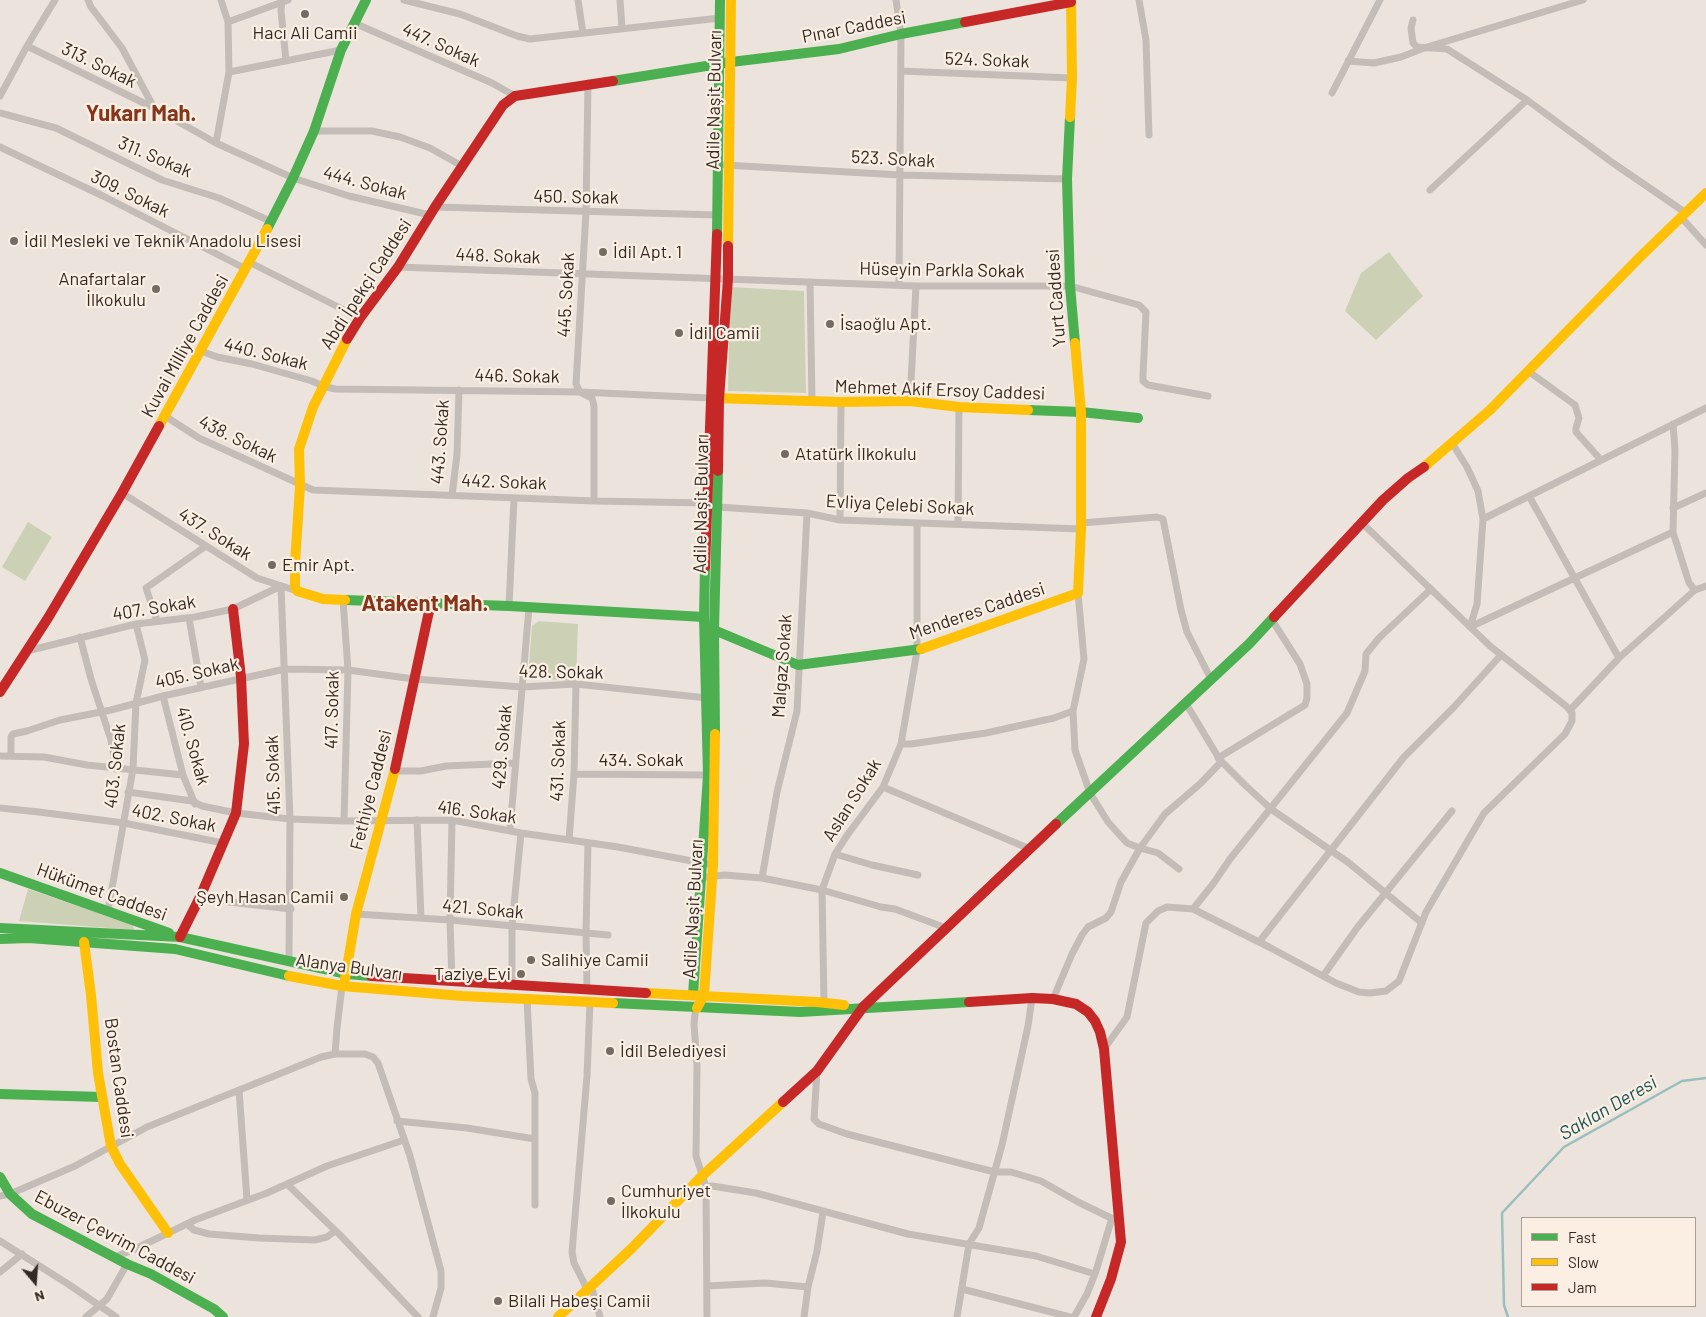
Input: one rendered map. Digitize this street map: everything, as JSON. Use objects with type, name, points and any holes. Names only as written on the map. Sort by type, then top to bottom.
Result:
[{"type":"street","points":[[0,96],[55,0]]},
{"type":"street","points":[[88,0],[122,48],[154,108]]},
{"type":"street","points":[[216,143],[229,72],[228,22],[221,0]]},
{"type":"street","name":"Kuvai Milliye Caddesi","points":[[0,692],[27,651],[122,493],[247,265],[293,178],[314,130],[342,50],[366,0]]},
{"type":"street","points":[[404,0],[460,14],[517,36],[530,39],[720,18]]},
{"type":"street","points":[[578,0],[583,33]]},
{"type":"street","points":[[620,0],[622,28]]},
{"type":"street","name":"Adile Naşit Bulvarı","points":[[697,1008],[704,995],[712,877],[708,864],[707,698],[704,617],[714,398],[720,0]]},
{"type":"street","name":"Adile Naşit Bulvarı","points":[[693,995],[701,877],[708,864],[716,704],[714,630],[718,508],[714,398],[728,279],[731,0]]},
{"type":"street","points":[[896,0],[901,34],[899,284]]},
{"type":"street","points":[[1139,0],[1146,40],[1149,135]]},
{"type":"street","points":[[1332,93],[1380,0]]},
{"type":"street","points":[[1348,61],[1374,63],[1401,57],[1424,48],[1583,0]]},
{"type":"street","points":[[228,22],[284,1]]},
{"type":"street","points":[[284,1],[281,11],[286,61]]},
{"type":"street","name":"Pınar Caddesi","points":[[731,62],[839,49],[901,34],[1071,1]]},
{"type":"street","name":"Yurt Caddesi","points":[[1071,1],[1072,78],[1067,180],[1070,286],[1081,412],[1081,526],[1078,593]]},
{"type":"street","points":[[1413,20],[1411,28],[1413,43],[1417,48],[1447,49],[1527,100],[1683,215],[1706,244]]},
{"type":"street","name":"447. Sokak","points":[[354,23],[492,83],[515,96]]},
{"type":"street","name":"313. Sokak","points":[[27,46],[154,108],[216,143],[293,178]]},
{"type":"street","points":[[229,72],[342,50]]},
{"type":"street","points":[[515,96],[731,62]]},
{"type":"street","name":"524. Sokak","points":[[901,71],[1072,78]]},
{"type":"street","name":"445. Sokak","points":[[580,392],[576,384],[586,212],[588,83]]},
{"type":"street","name":"Abdi İpekçi Caddesi","points":[[296,591],[295,563],[300,486],[298,449],[313,407],[360,318],[398,267],[432,211],[494,118],[504,105],[515,96]]},
{"type":"street","points":[[1430,190],[1527,100]]},
{"type":"street","name":"311. Sokak","points":[[0,113],[56,128],[162,180],[219,198],[270,221]]},
{"type":"street","points":[[314,130],[372,131],[400,137],[430,148],[462,166]]},
{"type":"street","name":"309. Sokak","points":[[0,147],[360,318]]},
{"type":"street","name":"523. Sokak","points":[[717,165],[900,175],[1067,180]]},
{"type":"street","name":"444. Sokak","points":[[293,178],[349,196],[432,211]]},
{"type":"street","points":[[558,1317],[630,1249],[702,1176],[817,1071],[863,1007],[1185,702],[1249,644],[1383,500],[1408,478],[1429,464],[1490,410],[1706,193]]},
{"type":"street","name":"450. Sokak","points":[[432,211],[717,215]]},
{"type":"street","name":"448. Sokak","points":[[398,267],[716,280]]},
{"type":"street","name":"Hüseyin Parkla Sokak","points":[[716,280],[916,286],[1070,286],[1139,305],[1146,312],[1143,381],[1148,385],[1208,396]]},
{"type":"street","points":[[810,282],[812,402]]},
{"type":"street","points":[[910,401],[916,286]]},
{"type":"street","name":"440. Sokak","points":[[200,351],[217,357],[252,364],[324,386]]},
{"type":"street","points":[[1528,372],[1575,405],[1580,418],[1576,432],[1601,460]]},
{"type":"street","name":"446. Sokak","points":[[324,386],[335,389],[580,392],[714,398]]},
{"type":"street","name":"443. Sokak","points":[[452,495],[457,455],[458,390]]},
{"type":"street","points":[[580,392],[592,398],[594,406],[594,501]]},
{"type":"street","name":"Mehmet Akif Ersoy Caddesi","points":[[714,398],[812,402],[910,401],[959,407],[1081,412],[1138,418]]},
{"type":"street","points":[[840,520],[841,402]]},
{"type":"street","points":[[958,524],[959,407]]},
{"type":"street","points":[[1483,519],[1706,408]]},
{"type":"street","name":"438. Sokak","points":[[165,416],[199,438],[300,486]]},
{"type":"street","points":[[1673,424],[1675,450],[1673,532],[1689,583],[1695,590]]},
{"type":"street","points":[[1452,443],[1467,467],[1478,491],[1483,519],[1477,604],[1470,627]]},
{"type":"street","name":"442. Sokak","points":[[300,486],[313,490],[594,501],[708,503]]},
{"type":"street","name":"437. Sokak","points":[[122,493],[257,578],[296,591]]},
{"type":"street","points":[[1673,508],[1706,493]]},
{"type":"street","points":[[1529,496],[1619,658]]},
{"type":"street","points":[[509,606],[514,498]]},
{"type":"street","name":"Evliya Çelebi Sokak","points":[[718,508],[807,513],[840,520],[917,524],[1081,526],[1157,517],[1163,519],[1187,632],[1211,679]]},
{"type":"street","name":"Malgaz Sokak","points":[[762,878],[777,792],[797,711],[807,513]]},
{"type":"street","name":"Aslan Sokak","points":[[824,1002],[822,890],[835,854],[883,787],[901,744],[917,651],[917,524]]},
{"type":"street","points":[[1104,1049],[1127,1017],[1146,923],[1158,910],[1167,907],[1193,909],[1323,976],[1359,992],[1386,991],[1399,981],[1426,912],[1484,813],[1565,734],[1572,721],[1570,710],[1501,655],[1362,524]]},
{"type":"street","points":[[1470,627],[1673,532]]},
{"type":"street","points":[[158,621],[146,588],[206,546]]},
{"type":"street","name":"407. Sokak","points":[[27,651],[136,624],[189,618],[233,609],[281,586]]},
{"type":"street","name":"415. Sokak","points":[[281,586],[290,819],[291,908],[289,962]]},
{"type":"street","points":[[1570,710],[1619,658],[1695,590],[1706,586]]},
{"type":"street","points":[[1193,909],[1347,712],[1365,671],[1366,654],[1379,638],[1431,589]]},
{"type":"street","points":[[296,591],[323,598],[343,600],[430,602],[704,617]]},
{"type":"street","points":[[1078,593],[1084,659],[1073,712],[1075,750],[1090,793],[1108,822],[1127,843],[1158,853],[1179,869]]},
{"type":"street","name":"Menderes Caddesi","points":[[714,630],[798,665],[917,651],[1078,593]]},
{"type":"street","name":"417. Sokak","points":[[343,600],[348,670],[344,821]]},
{"type":"street","name":"Fethiye Caddesi","points":[[342,986],[347,974],[356,914],[395,771],[430,602]]},
{"type":"street","name":"429. Sokak","points":[[510,830],[529,607]]},
{"type":"street","points":[[180,937],[201,896],[236,813],[244,744],[241,678],[233,609]]},
{"type":"street","points":[[189,618],[201,687]]},
{"type":"street","points":[[1053,999],[1082,935],[1088,927],[1106,918],[1111,912],[1121,882],[1140,848],[1166,814],[1201,783],[1220,760],[1305,706],[1308,698],[1300,664],[1272,620]]},
{"type":"street","name":"403. Sokak","points":[[108,911],[133,770],[136,703],[146,660],[136,624]]},
{"type":"street","points":[[80,637],[110,740],[116,769]]},
{"type":"street","points":[[1260,942],[1404,758],[1501,655]]},
{"type":"street","name":"405. Sokak","points":[[11,756],[11,737],[13,734],[28,732],[60,720],[111,710],[201,687],[285,669],[348,670],[414,679]]},
{"type":"street","name":"428. Sokak","points":[[414,679],[522,687],[576,684],[707,698]]},
{"type":"street","name":"431. Sokak","points":[[569,840],[574,774],[576,684]]},
{"type":"street","name":"410. Sokak","points":[[163,696],[183,775],[195,804]]},
{"type":"street","points":[[1185,702],[1220,760],[1271,809],[1349,863],[1422,923]]},
{"type":"street","points":[[901,744],[986,733],[1073,712]]},
{"type":"street","points":[[0,756],[44,757],[116,769],[183,775]]},
{"type":"street","points":[[395,771],[421,771],[446,766],[515,763]]},
{"type":"street","name":"434. Sokak","points":[[574,774],[708,775]]},
{"type":"street","points":[[883,787],[1030,850]]},
{"type":"street","name":"416. Sokak","points":[[128,792],[192,801],[195,804],[236,813],[290,819],[344,821],[452,820],[588,844],[618,847],[708,864]]},
{"type":"street","name":"402. Sokak","points":[[0,808],[124,823],[223,843]]},
{"type":"street","points":[[1323,976],[1357,928],[1452,811]]},
{"type":"street","points":[[417,820],[421,918]]},
{"type":"street","points":[[452,820],[450,920],[452,981]]},
{"type":"street","points":[[512,985],[512,926],[520,832]]},
{"type":"street","points":[[588,844],[586,933],[588,990]]},
{"type":"street","points":[[835,854],[872,865],[918,875]]},
{"type":"street","name":"Hükümet Caddesi","points":[[0,873],[180,937],[174,949]]},
{"type":"street","points":[[701,877],[724,875],[762,878],[822,890],[881,907],[895,909],[946,928]]},
{"type":"street","points":[[201,896],[229,902],[291,908]]},
{"type":"street","name":"421. Sokak","points":[[356,914],[450,920],[608,935]]},
{"type":"street","name":"Alanya Bulvarı","points":[[0,928],[180,937],[347,974],[588,990],[824,1002],[863,1007]]},
{"type":"street","name":"Alanya Bulvarı","points":[[0,939],[29,938],[174,949],[288,976],[342,986],[462,996],[800,1012],[863,1007]]},
{"type":"street","name":"Bostan Caddesi","points":[[84,942],[98,1073],[111,1146],[120,1164],[168,1233]]},
{"type":"street","points":[[335,1054],[336,1028],[342,986]]},
{"type":"street","points":[[693,995],[697,1008],[694,1024],[697,1065],[696,1156],[706,1187],[707,1317]]},
{"type":"street","points":[[957,1317],[969,1244],[979,1228],[1002,1146],[1028,1026],[1032,998]]},
{"type":"street","points":[[863,1007],[1032,998],[1053,999],[1076,1004],[1088,1012],[1096,1021],[1104,1049],[1116,1219],[1121,1242],[1117,1261],[1096,1317]]},
{"type":"street","points":[[527,999],[531,1079],[535,1093],[535,1205]]},
{"type":"street","points":[[590,1002],[587,1076],[572,1252],[574,1263],[589,1287],[600,1317]]},
{"type":"street","points":[[5,1195],[75,1166],[148,1127],[321,1057],[335,1054],[365,1054],[373,1057],[378,1063],[404,1140],[441,1271],[441,1288],[433,1317]]},
{"type":"street","points":[[817,1071],[814,1118],[818,1124],[856,1136],[995,1172],[1011,1172],[1042,1181],[1078,1202],[1116,1219]]},
{"type":"street","points":[[239,1090],[247,1200]]},
{"type":"street","points":[[0,1094],[102,1097]]},
{"type":"street","points":[[397,1121],[467,1128],[535,1138]]},
{"type":"street","points":[[114,1257],[187,1224],[327,1166],[404,1140]]},
{"type":"street","name":"Ebuzer Çevrim Caddesi","points":[[0,1177],[5,1195],[32,1214],[127,1264],[158,1278],[214,1309],[223,1317]]},
{"type":"street","points":[[287,1184],[417,1317]]},
{"type":"street","points":[[706,1187],[712,1186],[756,1193],[908,1234],[1036,1256],[1095,1274]]},
{"type":"street","points":[[804,1317],[823,1212]]},
{"type":"street","points":[[1074,1317],[1087,1294],[1116,1219]]},
{"type":"street","points":[[187,1224],[194,1230],[209,1234],[259,1238],[315,1240],[327,1237],[335,1231]]},
{"type":"street","points":[[0,1240],[116,1317]]},
{"type":"street","points":[[0,1272],[22,1254]]},
{"type":"street","points":[[86,1317],[106,1299],[127,1264]]},
{"type":"street","points":[[707,1286],[764,1283],[808,1288]]},
{"type":"street","points":[[962,1289],[1070,1317]]},
{"type":"green space","points":[[1389,252],[1423,296],[1376,340],[1345,311],[1361,273]]},
{"type":"green space","points":[[730,287],[804,291],[806,393],[728,391]]},
{"type":"green space","points":[[28,522],[52,537],[25,581],[2,567]]},
{"type":"green space","points":[[539,621],[578,624],[576,682],[528,677],[532,626]]},
{"type":"green space","points":[[28,889],[133,925],[134,930],[19,921]]},
{"type":"waterway","name":"Saklan Deresi","points":[[1508,1317],[1504,1305],[1502,1213],[1564,1147],[1682,1081],[1706,1078]]},
{"type":"traffic: fast","points":[[267,229],[314,131],[341,50],[366,0]]},
{"type":"traffic: fast","points":[[717,234],[720,0]]},
{"type":"traffic: fast","points":[[613,81],[731,62],[839,49],[901,34],[965,22]]},
{"type":"traffic: fast","points":[[1070,117],[1067,179],[1070,286],[1075,343]]},
{"type":"traffic: fast","points":[[1028,410],[1081,412],[1138,418]]},
{"type":"traffic: fast","points":[[715,734],[714,630],[718,471]]},
{"type":"traffic: fast","points":[[693,995],[708,775],[704,617],[705,567]]},
{"type":"traffic: fast","points":[[345,600],[509,606],[704,617]]},
{"type":"traffic: fast","points":[[1056,824],[1249,644],[1274,617]]},
{"type":"traffic: fast","points":[[714,630],[798,665],[921,649]]},
{"type":"traffic: fast","points":[[0,873],[169,933]]},
{"type":"traffic: fast","points":[[0,928],[180,937],[347,974],[371,976]]},
{"type":"traffic: fast","points":[[0,939],[29,938],[175,949],[289,976]]},
{"type":"traffic: fast","points":[[613,1003],[800,1012],[969,1002]]},
{"type":"traffic: fast","points":[[0,1094],[102,1097]]},
{"type":"traffic: fast","points":[[0,1177],[10,1194],[32,1214],[127,1264],[151,1274],[214,1309],[223,1317]]},
{"type":"traffic: slow","points":[[728,246],[731,0]]},
{"type":"traffic: slow","points":[[1070,117],[1072,78],[1071,0]]},
{"type":"traffic: slow","points":[[1424,467],[1490,410],[1640,257],[1706,193]]},
{"type":"traffic: slow","points":[[159,426],[267,229]]},
{"type":"traffic: slow","points":[[345,600],[323,599],[297,591],[295,587],[295,563],[300,486],[299,449],[313,407],[347,339]]},
{"type":"traffic: slow","points":[[921,649],[1078,593],[1081,529],[1081,412],[1075,343]]},
{"type":"traffic: slow","points":[[712,398],[841,402],[910,401],[959,407],[1028,410]]},
{"type":"traffic: slow","points":[[697,1008],[704,995],[713,865],[715,734]]},
{"type":"traffic: slow","points":[[345,979],[356,914],[395,769]]},
{"type":"traffic: slow","points":[[84,942],[98,1073],[111,1146],[120,1164],[168,1233]]},
{"type":"traffic: slow","points":[[289,976],[342,986],[462,996],[613,1003]]},
{"type":"traffic: slow","points":[[646,993],[844,1005]]},
{"type":"traffic: slow","points":[[558,1317],[631,1249],[702,1176],[783,1102]]},
{"type":"traffic: jam","points":[[965,22],[1071,2]]},
{"type":"traffic: jam","points":[[347,339],[360,318],[398,267],[435,207],[503,105],[515,96],[613,81]]},
{"type":"traffic: jam","points":[[705,567],[717,234]]},
{"type":"traffic: jam","points":[[718,471],[719,399],[728,279],[728,246]]},
{"type":"traffic: jam","points":[[0,692],[48,618],[122,493],[159,426]]},
{"type":"traffic: jam","points":[[1274,617],[1383,500],[1424,467]]},
{"type":"traffic: jam","points":[[395,769],[431,602]]},
{"type":"traffic: jam","points":[[180,937],[201,895],[236,813],[244,744],[241,677],[233,609]]},
{"type":"traffic: jam","points":[[783,1102],[817,1071],[863,1007],[1056,824]]},
{"type":"traffic: jam","points":[[371,976],[646,993]]},
{"type":"traffic: jam","points":[[969,1002],[1032,998],[1053,999],[1076,1004],[1088,1012],[1100,1032],[1104,1049],[1121,1242],[1111,1279],[1096,1317]]},
{"type":"place","name":"Hacı Ali Camii","points":[[305,14]]},
{"type":"place","name":"İdil Mesleki ve Teknik Anadolu Lisesi","points":[[14,241]]},
{"type":"place","name":"İdil Apt. 1","points":[[603,252]]},
{"type":"place","name":"Anafartalar İlkokulu","points":[[156,289]]},
{"type":"place","name":"İsaoğlu Apt.","points":[[830,324]]},
{"type":"place","name":"İdil Camii","points":[[679,333]]},
{"type":"place","name":"Atatürk İlkokulu","points":[[785,454]]},
{"type":"place","name":"Emir Apt.","points":[[272,565]]},
{"type":"place","name":"Şeyh Hasan Camii","points":[[344,897]]},
{"type":"place","name":"Salihiye Camii","points":[[531,960]]},
{"type":"place","name":"Taziye Evi","points":[[521,974]]},
{"type":"place","name":"İdil Belediyesi","points":[[610,1051]]},
{"type":"place","name":"Cumhuriyet İlkokulu","points":[[611,1201]]},
{"type":"place","name":"Bilali Habeşi Camii","points":[[498,1301]]},
{"type":"district","name":"Yukarı Mah.","points":[[141,114]]},
{"type":"district","name":"Atakent Mah.","points":[[425,604]]}]
